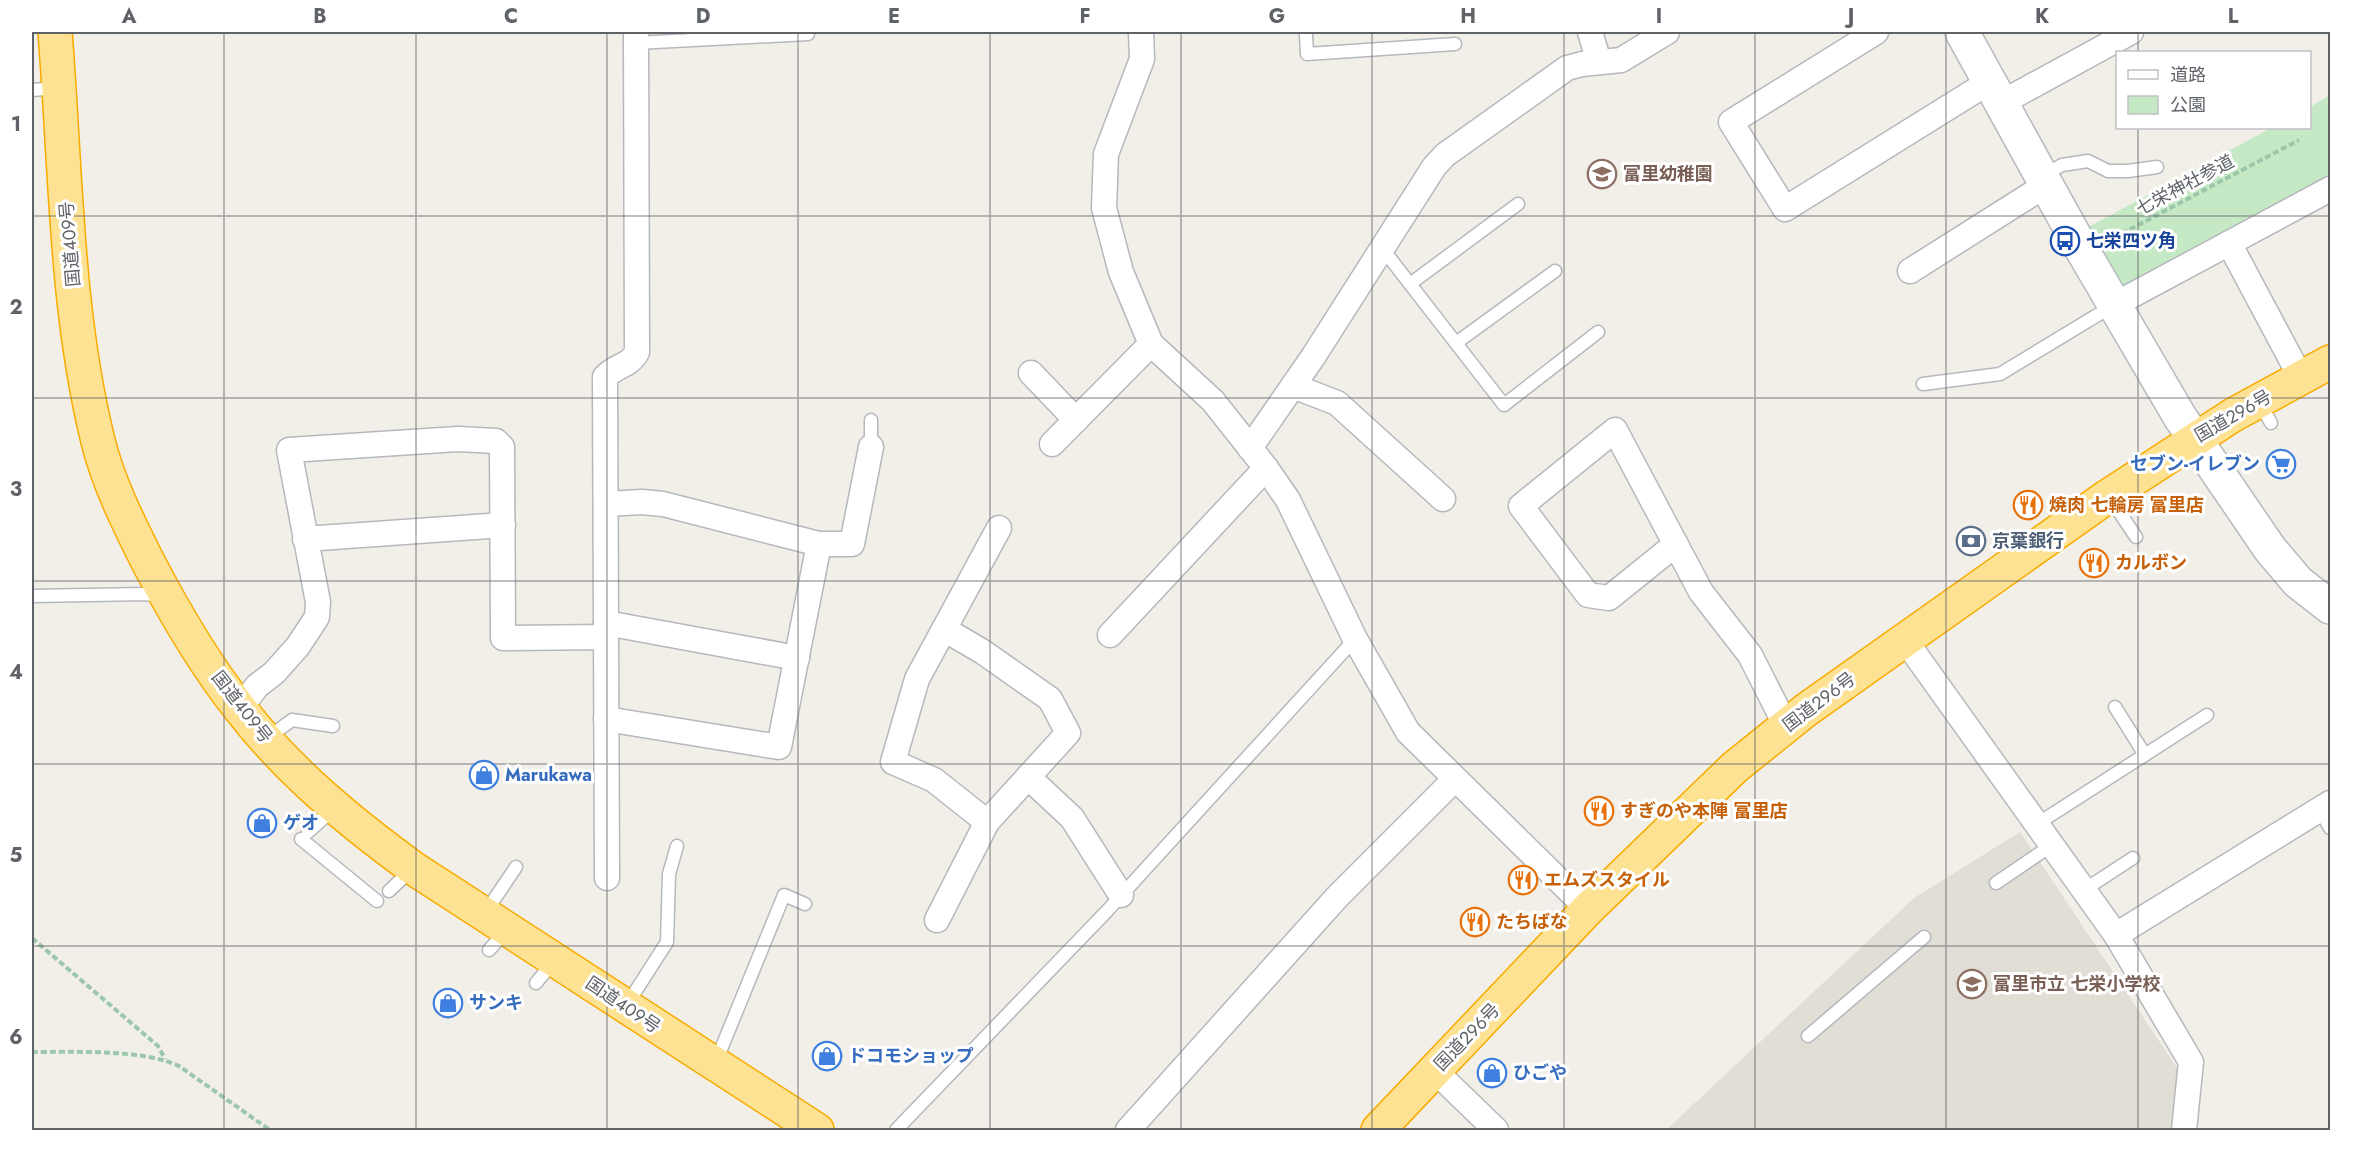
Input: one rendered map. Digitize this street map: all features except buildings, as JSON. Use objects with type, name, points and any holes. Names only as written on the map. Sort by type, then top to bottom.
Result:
[{"type":"highway","name":"国道409号","points":[[55,32],[46,88],[88,397],[99,443],[114,489],[166,597],[194,643],[240,709],[265,739],[335,808],[546,971],[626,1006],[817,1131]]},
{"type":"highway","name":"国道296号","points":[[1378,1131],[1588,909],[1735,767],[1786,726],[1905,639],[2108,495],[2194,439],[2265,412],[2301,378],[2331,362]]},
{"type":"street","points":[[1590,32],[1599,62]]},
{"type":"street","points":[[1250,448],[1293,386],[1434,167],[1445,155],[1568,68],[1621,60],[1667,32]]},
{"type":"street","points":[[1876,32],[1731,122],[1785,209],[1995,93],[2131,32]]},
{"type":"street","points":[[1962,32],[2084,254],[2194,439],[2270,549],[2298,582],[2331,607]]},
{"type":"street","points":[[607,878],[606,377],[612,369],[632,362],[637,352],[636,37]]},
{"type":"street","points":[[1147,37],[1142,59],[1106,154],[1104,208],[1121,272],[1151,344],[1213,401],[1266,468],[1288,501],[1355,639],[1408,732],[1588,909]]},
{"type":"street","points":[[1910,271],[2044,181]]},
{"type":"street","points":[[2114,305],[2331,189]]},
{"type":"street","points":[[2229,243],[2301,378]]},
{"type":"street","points":[[1052,444],[1151,344]]},
{"type":"street","points":[[1031,373],[1076,420]]},
{"type":"street","points":[[1293,386],[1336,403],[1443,499]]},
{"type":"street","points":[[1676,544],[1609,598],[1588,595],[1521,506],[1615,430],[1676,544],[1701,592],[1750,655],[1786,726]]},
{"type":"street","points":[[240,709],[257,686],[274,673],[298,646],[317,617],[318,602],[304,539],[289,450],[458,439],[496,441],[502,447],[503,638],[606,630],[797,658]]},
{"type":"street","points":[[606,504],[642,502],[663,504],[819,544],[852,544],[871,447]]},
{"type":"street","points":[[1110,635],[1266,468]]},
{"type":"street","points":[[304,539],[503,525]]},
{"type":"street","points":[[987,822],[934,780],[893,762],[917,679],[999,528]]},
{"type":"street","points":[[606,719],[779,747],[819,544]]},
{"type":"street","points":[[937,920],[987,822],[1068,733],[1050,699],[983,652],[944,629]]},
{"type":"street","points":[[1905,639],[2116,934],[2191,1062],[2184,1131]]},
{"type":"street","points":[[1028,777],[1072,818],[1121,895]]},
{"type":"street","points":[[1128,1131],[1338,896],[1455,779]]},
{"type":"street","points":[[2116,934],[2327,814]]},
{"type":"street","points":[[1435,1071],[1496,1131]]},
{"type":"lane","points":[[636,37],[808,34]]},
{"type":"lane","points":[[1306,35],[1307,54],[1455,44]]},
{"type":"lane","points":[[2044,181],[2062,165],[2088,161],[2108,171],[2157,167]]},
{"type":"lane","points":[[1410,284],[1518,204]]},
{"type":"lane","points":[[1382,248],[1504,405],[1598,332]]},
{"type":"lane","points":[[1456,343],[1555,271]]},
{"type":"lane","points":[[1923,384],[2000,374],[2114,305]]},
{"type":"lane","points":[[871,420],[871,447]]},
{"type":"lane","points":[[2108,495],[2136,537]]},
{"type":"lane","points":[[32,596],[145,594],[166,597]]},
{"type":"lane","points":[[896,1131],[1121,895],[1355,639]]},
{"type":"lane","points":[[2115,707],[2145,754]]},
{"type":"lane","points":[[2037,824],[2207,715]]},
{"type":"lane","points":[[265,739],[292,720],[333,726]]},
{"type":"lane","points":[[335,808],[304,835],[377,901]]},
{"type":"lane","points":[[1996,883],[2052,845]]},
{"type":"lane","points":[[626,1006],[667,942],[669,874],[677,846]]},
{"type":"lane","points":[[2084,890],[2133,858]]},
{"type":"lane","points":[[494,931],[516,867]]},
{"type":"lane","points":[[389,891],[413,868]]},
{"type":"lane","points":[[715,1065],[784,896],[805,904]]},
{"type":"lane","points":[[1808,1036],[1924,937]]},
{"type":"path","name":"七栄神社参道","points":[[2084,254],[2298,140]]},
{"type":"path","points":[[32,938],[158,1046],[165,1059]]},
{"type":"path","points":[[32,1052],[94,1052],[165,1059],[179,1066],[270,1131]]},
{"type":"shaded area","name":"富里市立 七栄小学校","points":[[2020,832],[2179,1071],[2173,1130],[1666,1130],[1914,898]]},
{"type":"green space","points":[[2330,95],[2330,182],[2135,285],[2118,285],[2085,229],[2269,129],[2311,129],[2311,106]]},
{"type":"place","name":"富里幼稚園","points":[[1602,174]]},
{"type":"place","name":"七栄四ツ角","points":[[2065,241]]},
{"type":"place","name":"セブン-イレブン","points":[[2281,464]]},
{"type":"place","name":"焼肉 七輪房 富里店","points":[[2028,505]]},
{"type":"place","name":"京葉銀行","points":[[1971,541]]},
{"type":"place","name":"カルボン","points":[[2094,563]]},
{"type":"place","name":"Marukawa","points":[[484,775]]},
{"type":"place","name":"すぎのや本陣 富里店","points":[[1599,811]]},
{"type":"place","name":"ゲオ","points":[[262,823]]},
{"type":"place","name":"エムズスタイル","points":[[1523,880]]},
{"type":"place","name":"たちばな","points":[[1475,922]]},
{"type":"place","name":"富里市立 七栄小学校","points":[[1972,984]]},
{"type":"place","name":"サンキ","points":[[448,1003]]},
{"type":"place","name":"ドコモショップ","points":[[827,1056]]},
{"type":"place","name":"ひごや","points":[[1492,1073]]}]
